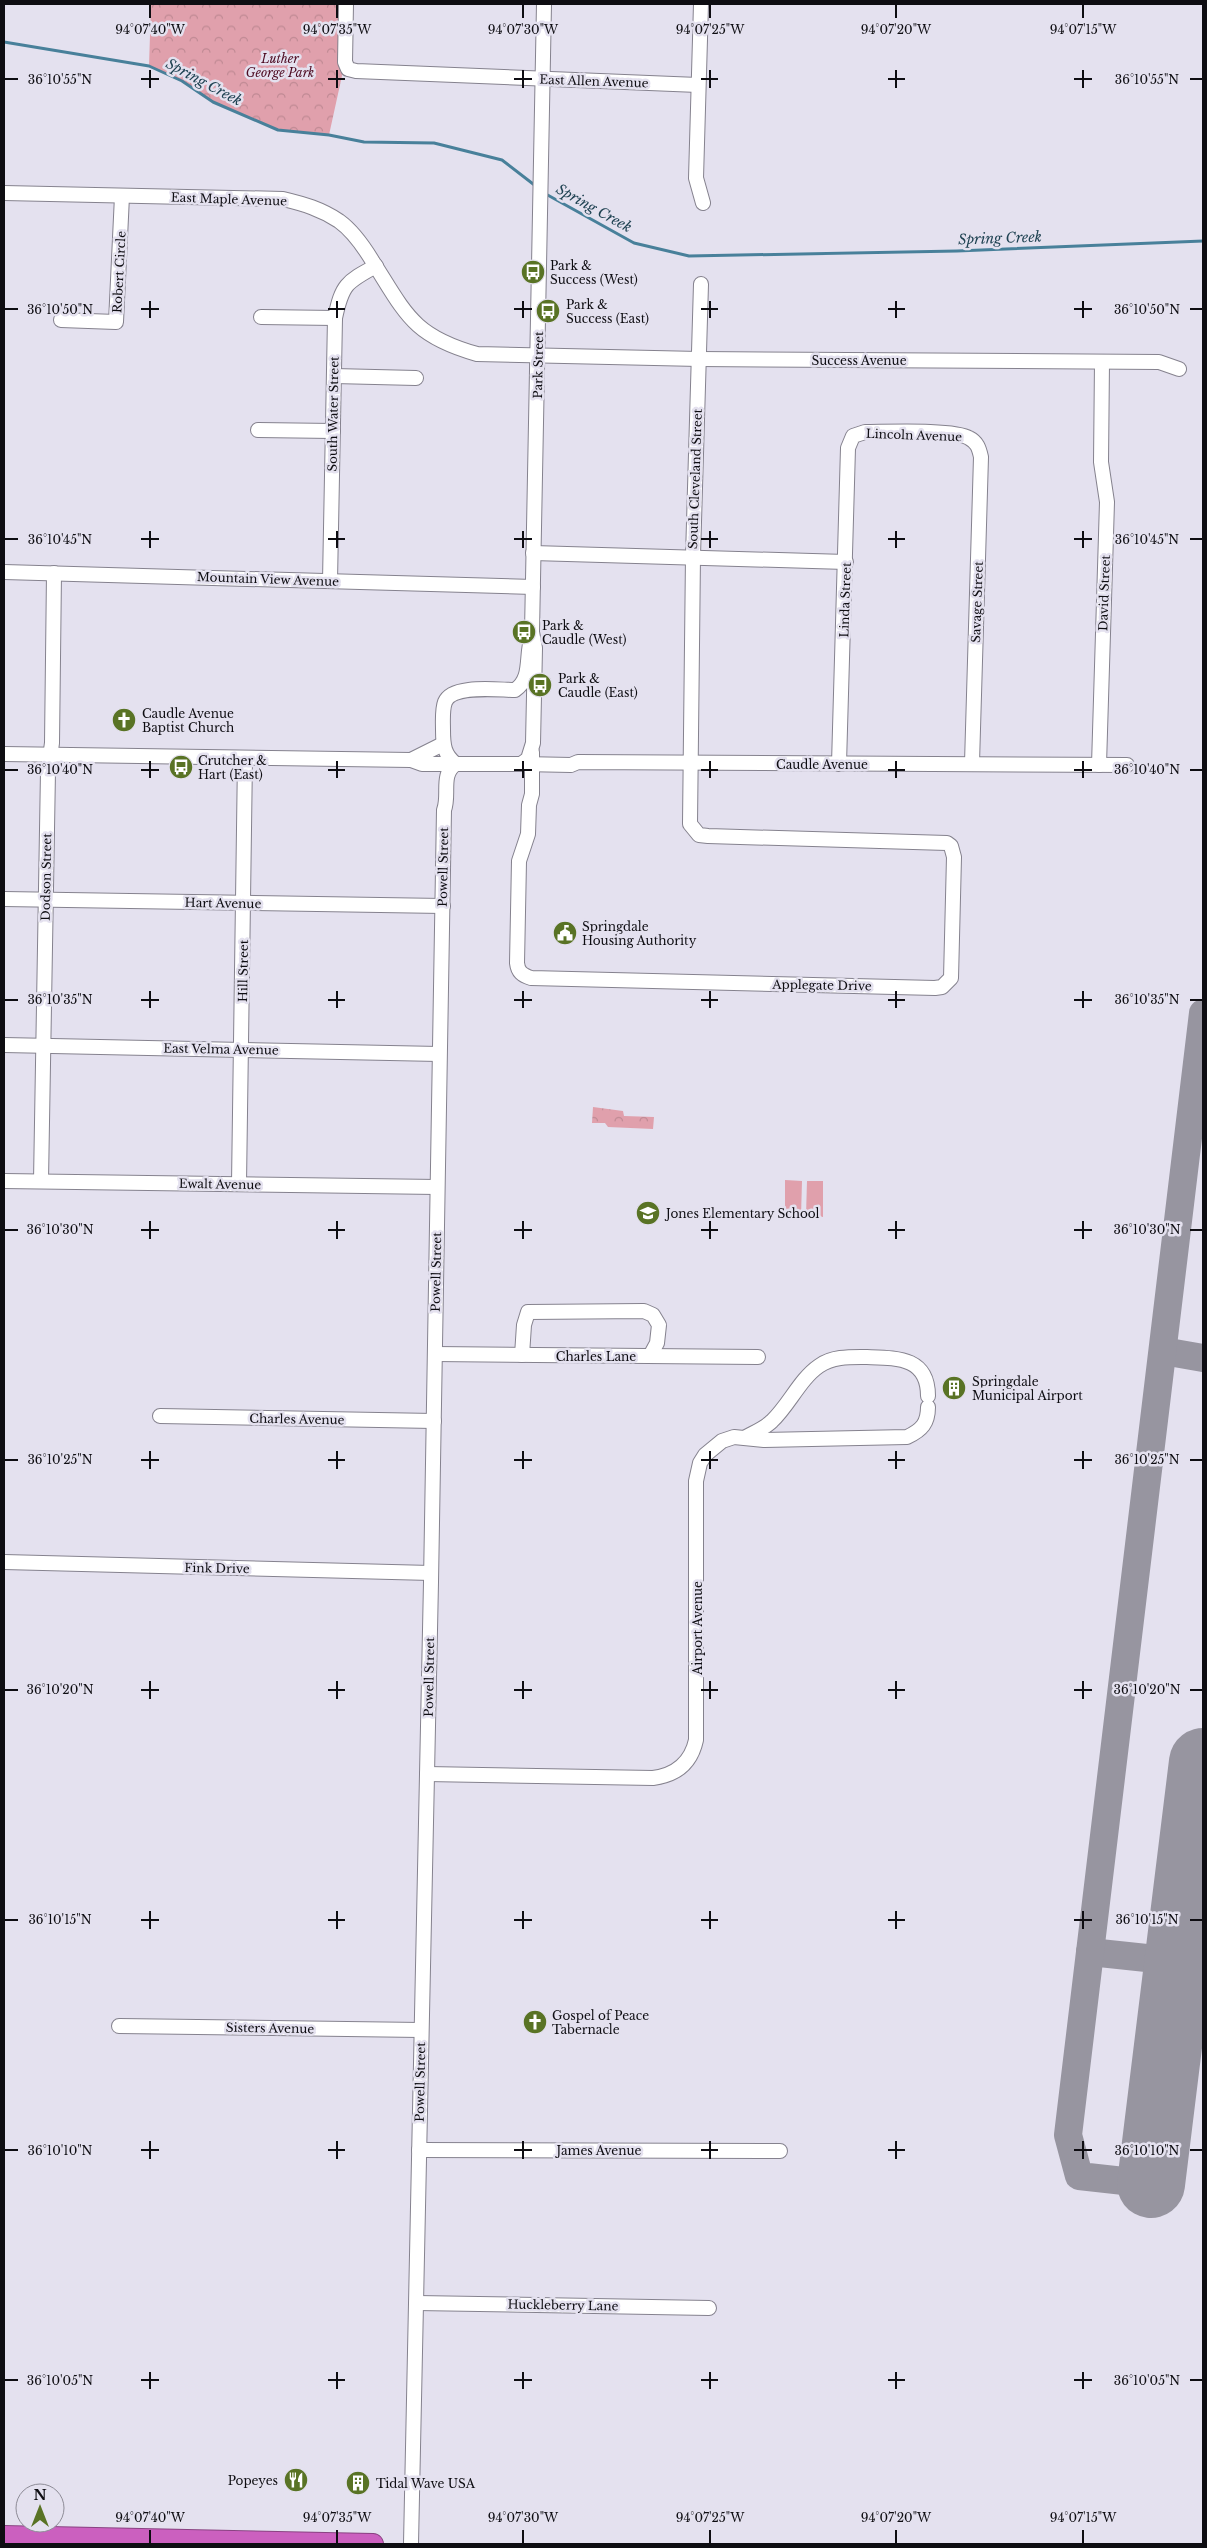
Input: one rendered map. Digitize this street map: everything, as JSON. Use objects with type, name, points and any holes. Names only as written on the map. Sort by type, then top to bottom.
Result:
[{"type":"highway","points":[[4,2536],[373,2544]]},
{"type":"street","name":"East Allen Avenue","points":[[346,4],[345,62],[348,69],[356,71],[698,85]]},
{"type":"street","name":"Park Street","points":[[528,760],[534,705],[535,648],[532,636],[532,587],[539,354],[544,4]]},
{"type":"street","points":[[701,4],[696,178],[703,203]]},
{"type":"street","name":"East Maple Avenue","points":[[4,193],[283,199],[314,207],[341,222],[363,245],[406,314],[426,333],[451,346],[477,354],[539,354]]},
{"type":"street","name":"Robert Circle","points":[[61,320],[116,322],[122,196]]},
{"type":"street","name":"South Water Street","points":[[330,581],[336,318],[340,294],[348,283],[376,266]]},
{"type":"street","name":"South Cleveland Street","points":[[690,764],[693,556],[701,284]]},
{"type":"street","points":[[262,317],[336,318]]},
{"type":"street","name":"Success Avenue","points":[[539,354],[699,359],[1159,362],[1179,369]]},
{"type":"street","name":"David Street","points":[[1099,765],[1107,502],[1101,462],[1102,362]]},
{"type":"street","points":[[334,376],[416,378]]},
{"type":"street","points":[[258,430],[333,431]]},
{"type":"street","name":"Lincoln Avenue","points":[[853,436],[865,432],[959,434],[975,442]]},
{"type":"street","name":"Linda Street","points":[[840,764],[848,448],[853,436]]},
{"type":"street","name":"Savage Street","points":[[972,763],[981,457],[975,442]]},
{"type":"street","points":[[534,553],[693,556],[846,562]]},
{"type":"street","name":"Mountain View Avenue","points":[[4,572],[532,587]]},
{"type":"street","name":"Dodson Street","points":[[41,1181],[42,1045],[54,573]]},
{"type":"street","name":"Park Street","points":[[515,690],[522,685],[527,675],[527,649],[532,636]]},
{"type":"street","points":[[456,764],[448,758],[443,744],[443,710],[445,701],[452,694],[460,690],[515,690],[529,698],[534,705]]},
{"type":"street","points":[[411,760],[443,744]]},
{"type":"street","name":"Powell Street","points":[[443,744],[440,802],[444,810]]},
{"type":"street","points":[[4,754],[411,760],[422,764],[528,760]]},
{"type":"street","name":"Hill Street","points":[[239,1184],[245,758]]},
{"type":"street","name":"Caudle Avenue","points":[[528,760],[570,758],[578,762],[690,764],[972,763],[1127,765]]},
{"type":"street","name":"Applegate Drive","points":[[528,760],[526,769],[526,794],[529,805],[528,834],[519,861],[516,963],[518,970],[523,975],[531,978],[935,988],[942,987],[948,983],[951,978],[952,962],[954,857],[951,846],[941,842],[699,835],[690,824],[690,764]]},
{"type":"street","name":"Powell Street","points":[[411,2544],[434,1421],[444,810],[447,803],[447,774],[450,768],[456,764]]},
{"type":"street","name":"Hart Avenue","points":[[4,900],[443,906]]},
{"type":"street","name":"East Velma Avenue","points":[[4,1045],[439,1054]]},
{"type":"street","name":"Ewalt Avenue","points":[[4,1180],[437,1187]]},
{"type":"street","points":[[522,1355],[524,1325],[528,1312],[644,1312],[653,1315],[660,1325],[657,1343],[650,1356]]},
{"type":"street","name":"Charles Lane","points":[[435,1354],[758,1357]]},
{"type":"street","name":"Airport Avenue","points":[[427,1774],[653,1778],[670,1774],[685,1764],[690,1757],[696,1740],[698,1472],[705,1455],[713,1447],[734,1437],[764,1440],[907,1437],[923,1427],[928,1418],[928,1384],[924,1376],[908,1362],[898,1358],[839,1358],[819,1366],[771,1422],[746,1437]]},
{"type":"street","name":"Charles Avenue","points":[[160,1416],[434,1421]]},
{"type":"street","name":"Fink Drive","points":[[4,1562],[431,1573]]},
{"type":"street","name":"Sisters Avenue","points":[[119,2026],[421,2030]]},
{"type":"street","name":"James Avenue","points":[[419,2150],[780,2151]]},
{"type":"street","name":"Huckleberry Lane","points":[[417,2303],[709,2308]]},
{"type":"green space","name":"Luther George Park","points":[[151,4],[346,4],[345,62],[329,135],[278,130],[213,102],[182,81],[149,66]]},
{"type":"green space","points":[[593,1107],[623,1111],[624,1116],[654,1117],[653,1129],[608,1127],[605,1123],[592,1123]]},
{"type":"green space","points":[[785,1180],[802,1181],[801,1216],[785,1216]]},
{"type":"green space","points":[[807,1181],[823,1181],[823,1217],[806,1216]]},
{"type":"waterway","name":"Spring Creek","points":[[4,42],[149,66],[182,81],[213,102],[278,130],[329,135],[364,142],[434,143],[502,160],[537,187]]},
{"type":"waterway","name":"Spring Creek","points":[[544,193],[634,243],[689,256],[957,251],[1203,241]]},
{"type":"taxiway","points":[[1151,2184],[1079,2176],[1068,2135],[1203,1013]]},
{"type":"taxiway","points":[[1163,1351],[1203,1358]]},
{"type":"taxiway","points":[[1090,1952],[1203,1964]]},
{"type":"runway","points":[[1151,2184],[1203,1762]]},
{"type":"place","name":"Park & Success (West)","points":[[533,272]]},
{"type":"place","name":"Park & Success (East)","points":[[548,311]]},
{"type":"place","name":"Park & Caudle (West)","points":[[524,632]]},
{"type":"place","name":"Park & Caudle (East)","points":[[540,685]]},
{"type":"place","name":"Caudle Avenue Baptist Church","points":[[124,720]]},
{"type":"place","name":"Crutcher & Hart (East)","points":[[181,767]]},
{"type":"place","name":"Springdale Housing Authority","points":[[565,933]]},
{"type":"place","name":"Jones Elementary School","points":[[648,1213]]},
{"type":"place","name":"Springdale Municipal Airport","points":[[954,1388]]},
{"type":"place","name":"Gospel of Peace Tabernacle","points":[[535,2022]]},
{"type":"place","name":"Popeyes","points":[[296,2480]]},
{"type":"place","name":"Tidal Wave USA","points":[[358,2483]]}]
